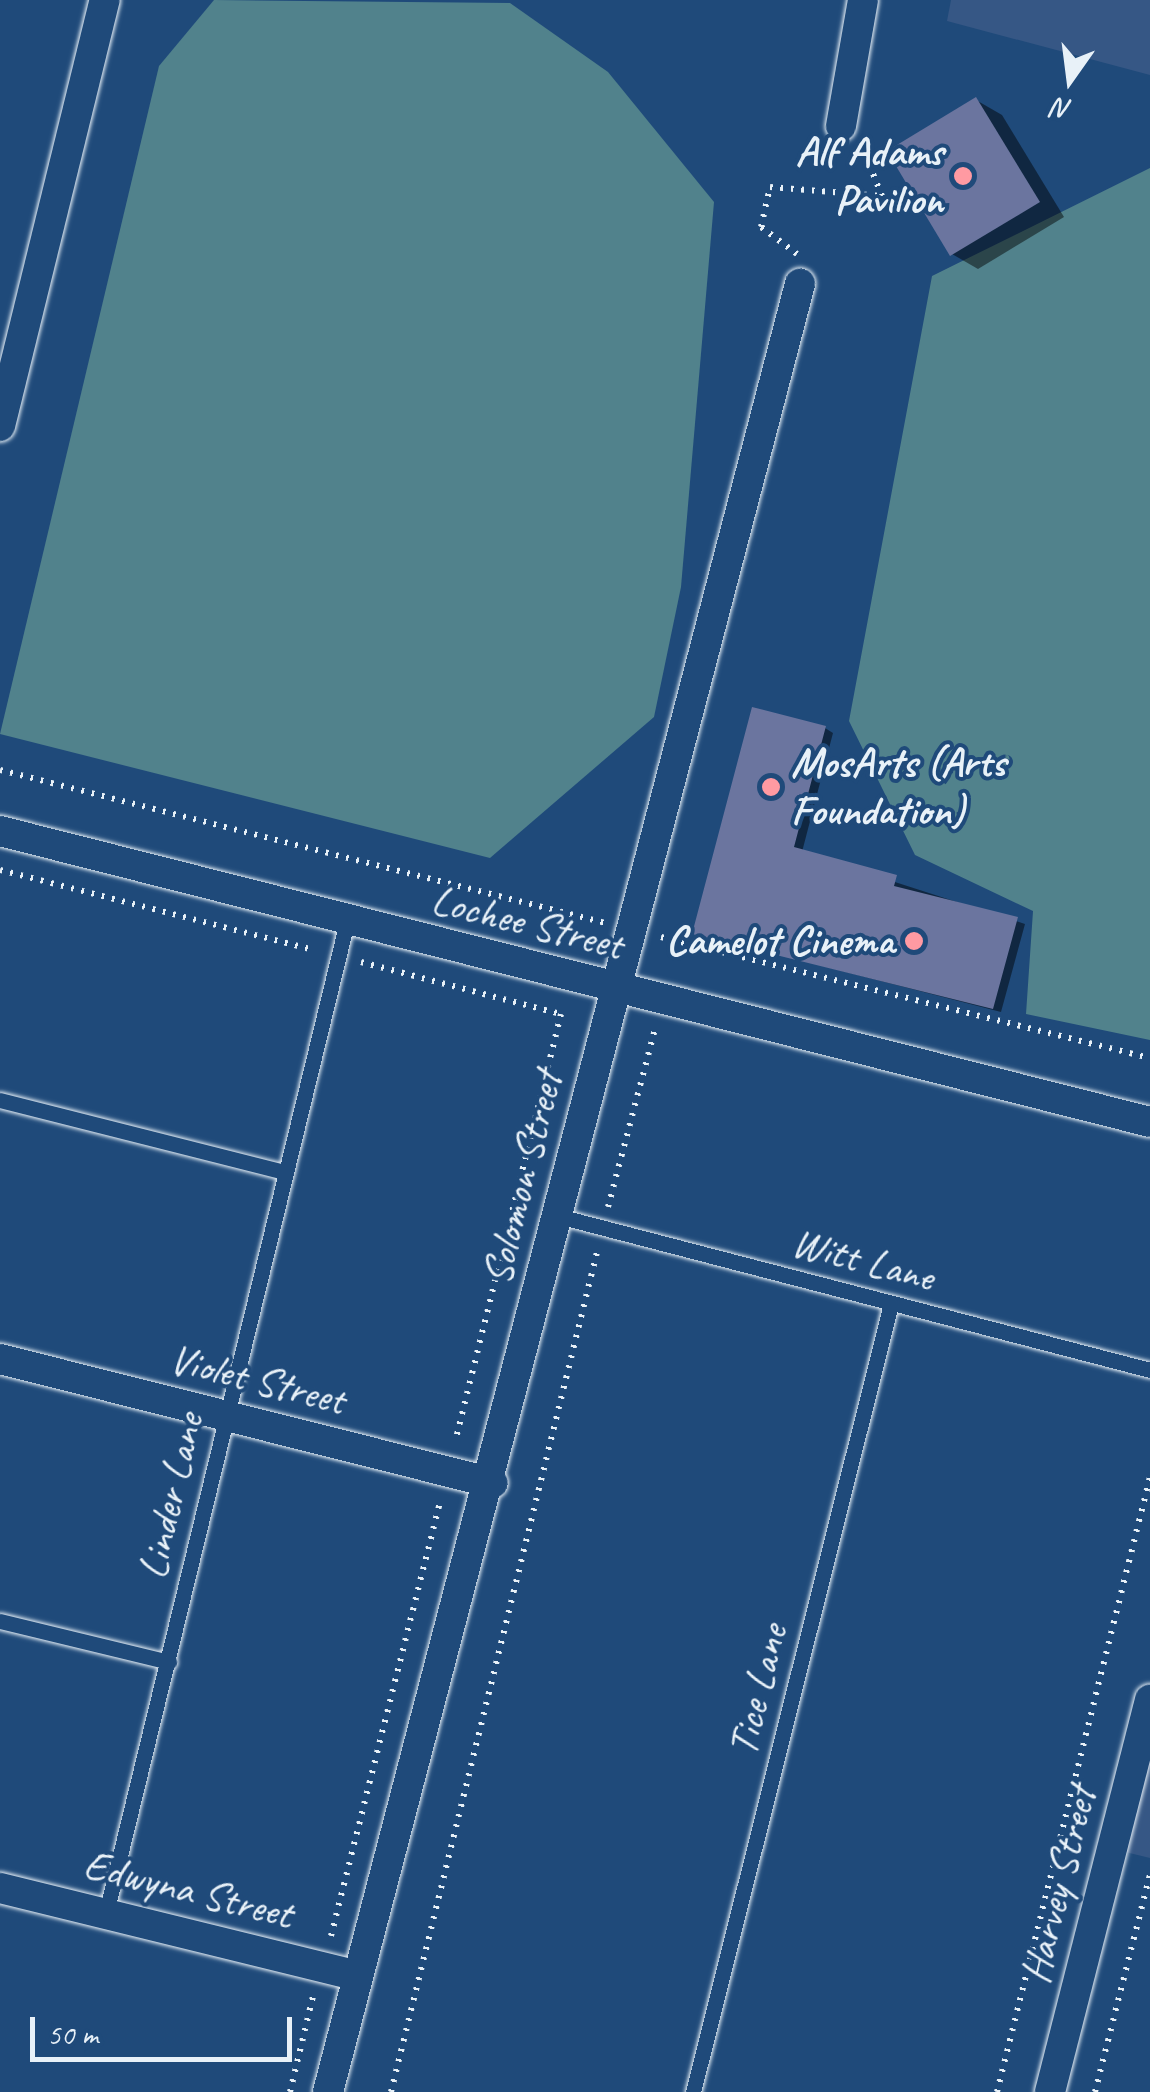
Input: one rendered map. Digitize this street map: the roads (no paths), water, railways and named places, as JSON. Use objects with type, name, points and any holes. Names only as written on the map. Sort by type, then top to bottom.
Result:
[{"type":"street","points":[[0,426],[105,0]]},
{"type":"street","points":[[841,126],[864,0]]},
{"type":"street","name":"Solomon Street","points":[[328,2092],[355,1975],[493,1483],[612,989],[800,284]]},
{"type":"street","name":"Lochee Street","points":[[0,831],[612,989],[1150,1122]]},
{"type":"street","name":"Violet Street","points":[[0,1359],[493,1483]]},
{"type":"street","name":"Harvey Street","points":[[1050,2092],[1150,1700]]},
{"type":"street","name":"Edwyna Street","points":[[0,1888],[355,1975]]},
{"type":"lane","name":"Linder Lane","points":[[106,1913],[348,921]]},
{"type":"lane","points":[[0,1100],[285,1172]]},
{"type":"lane","name":"Witt Lane","points":[[558,1216],[1150,1370]]},
{"type":"lane","name":"Tice Lane","points":[[693,2092],[891,1304]]},
{"type":"lane","points":[[0,1622],[169,1662]]},
{"type":"place","name":"Alf Adams Pavilion","points":[[963,176]]},
{"type":"place","name":"MosArts (Arts Foundation)","points":[[771,787]]},
{"type":"place","name":"Camelot Cinema","points":[[914,941]]}]
